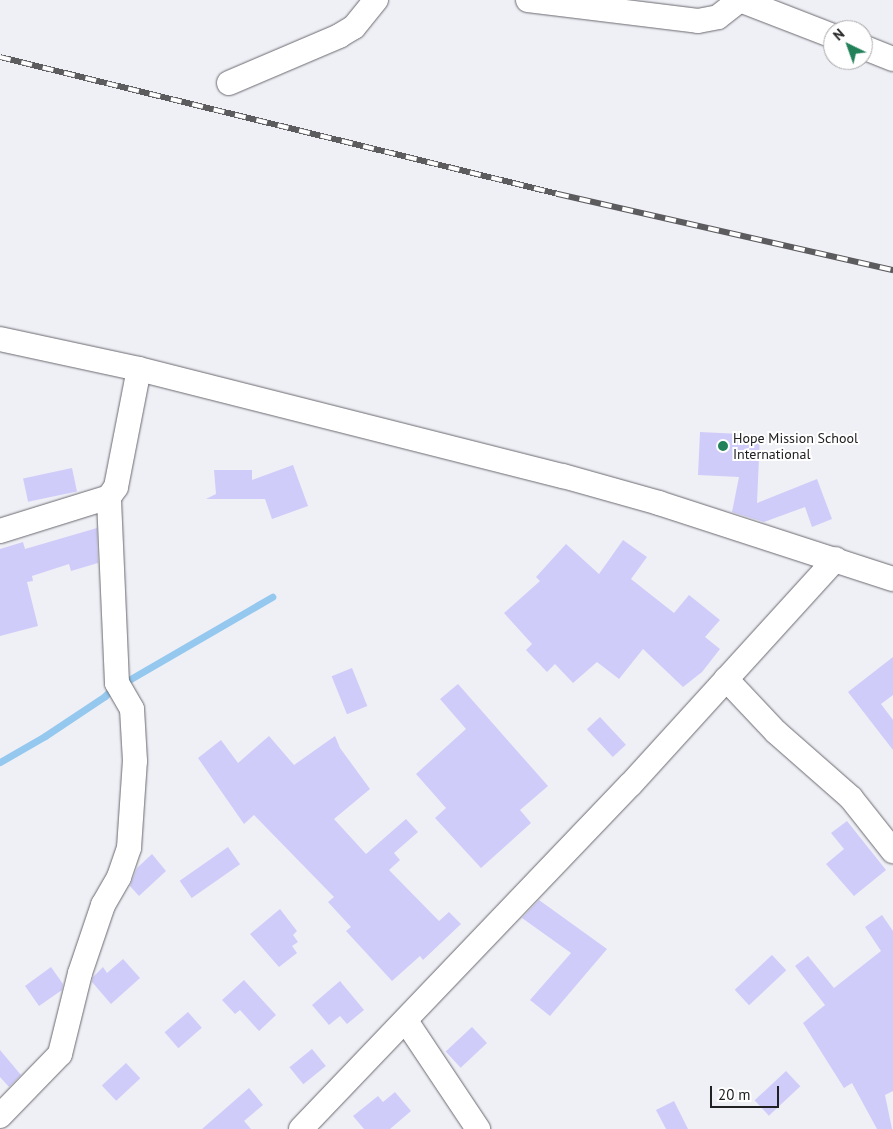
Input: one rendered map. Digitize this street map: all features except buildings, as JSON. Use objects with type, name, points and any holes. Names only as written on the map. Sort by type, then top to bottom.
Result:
[{"type":"street","points":[[229,84],[339,36],[354,26],[376,0]]},
{"type":"street","points":[[528,0],[698,21],[718,17],[740,0],[823,32]]},
{"type":"street","points":[[873,51],[893,59]]},
{"type":"street","points":[[0,339],[139,369],[563,476],[836,559],[893,579]]},
{"type":"street","points":[[0,1116],[60,1054],[80,973],[103,906],[119,877],[129,848],[135,761],[132,709],[117,683],[110,497],[116,487],[139,369]]},
{"type":"street","points":[[0,531],[110,497]]},
{"type":"street","points":[[301,1129],[406,1021],[836,559]]},
{"type":"street","points":[[726,679],[776,732],[851,798],[893,851]]},
{"type":"street","points":[[406,1021],[478,1129]]},
{"type":"waterway","points":[[0,762],[45,736],[105,696],[117,683],[127,681],[272,597]]},
{"type":"railway","points":[[0,57],[558,194],[893,270]]},
{"type":"place","name":"Hope Mission School International","points":[[723,446]]}]
